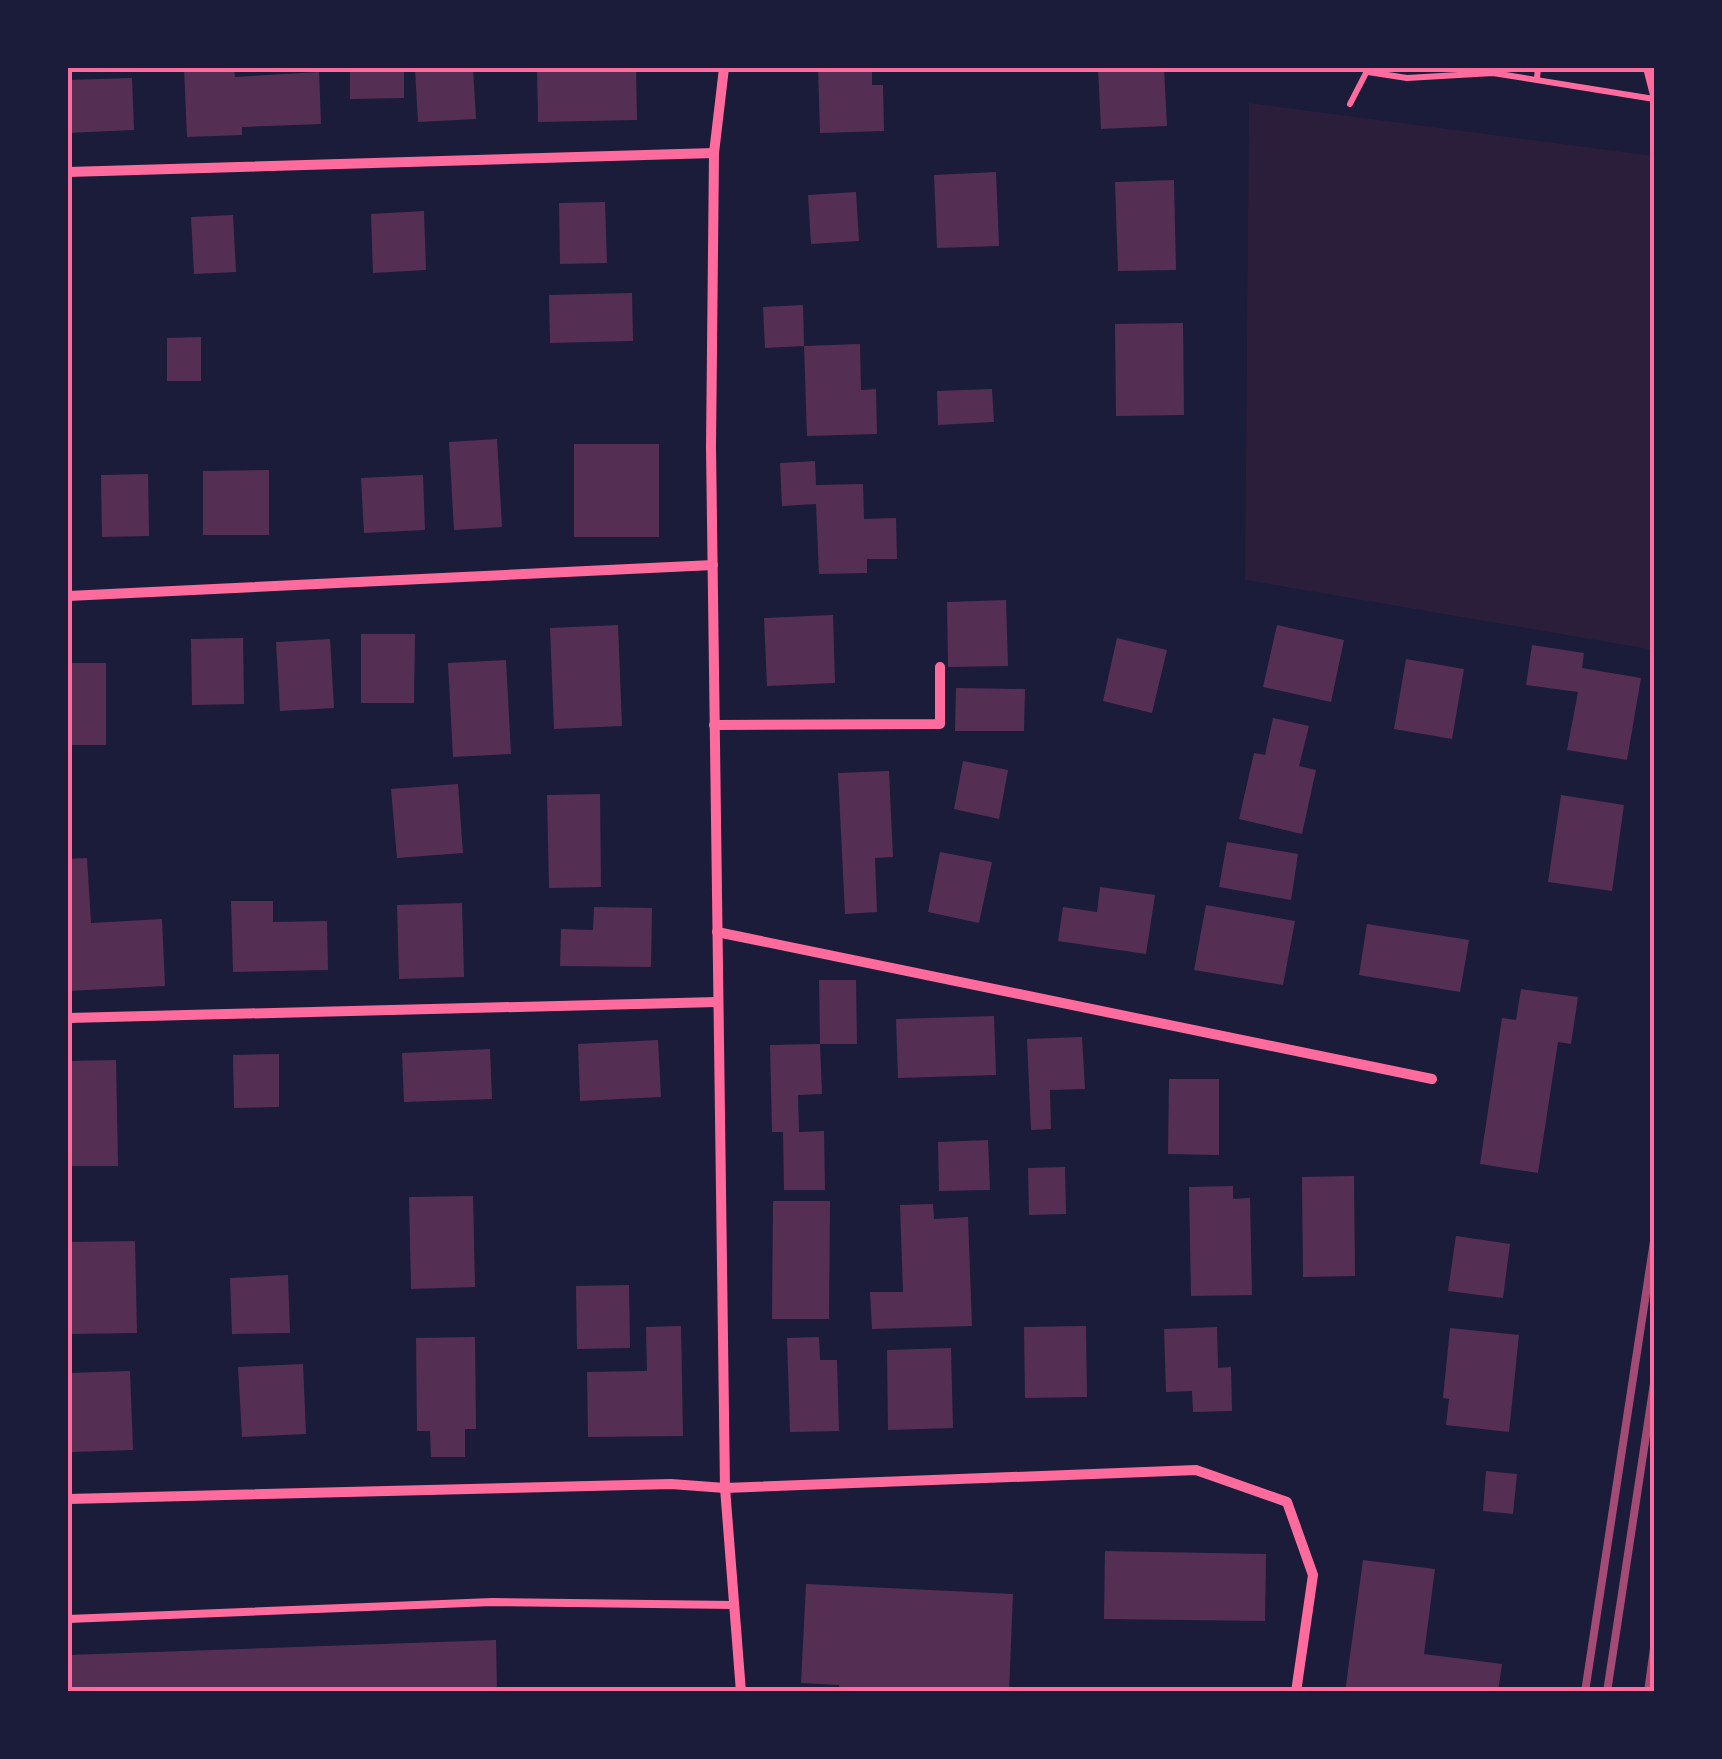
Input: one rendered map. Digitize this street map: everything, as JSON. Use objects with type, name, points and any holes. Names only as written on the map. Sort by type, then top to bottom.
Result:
[{"type":"street","points":[[724,68],[714,153],[714,725],[725,1488],[741,1692]]},
{"type":"street","points":[[68,172],[714,153]]},
{"type":"street","points":[[68,596],[714,565]]},
{"type":"street","points":[[714,725],[940,724],[940,667]]},
{"type":"street","points":[[717,932],[1432,1079]]},
{"type":"street","points":[[68,1018],[717,1002]]},
{"type":"street","points":[[68,1498],[652,1484],[725,1488],[1196,1470],[1287,1502],[1313,1575],[1296,1692]]},
{"type":"lane","points":[[68,1618],[492,1602],[735,1606]]},
{"type":"path","points":[[1537,78],[1538,68]]},
{"type":"path","points":[[1350,104],[1368,70],[1407,78],[1493,72],[1654,99],[1646,68]]},
{"type":"shaded area","points":[[1249,103],[1654,156],[1654,650],[1245,580]]},
{"type":"building","points":[[184,68],[234,68],[235,77],[319,72],[321,124],[242,127],[242,135],[187,137]]},
{"type":"building","points":[[350,68],[404,68],[404,98],[350,99]]},
{"type":"building","points":[[473,68],[476,119],[418,122],[415,69]]},
{"type":"building","points":[[537,68],[636,68],[637,120],[538,122]]},
{"type":"building","points":[[818,68],[872,68],[872,85],[883,85],[884,131],[820,133]]},
{"type":"building","points":[[1098,68],[1164,68],[1167,126],[1101,129]]},
{"type":"building","points":[[132,78],[134,130],[68,133],[68,80]]},
{"type":"building","points":[[996,172],[999,246],[937,248],[934,175]]},
{"type":"building","points":[[1174,180],[1176,270],[1118,271],[1115,182]]},
{"type":"building","points":[[856,192],[859,241],[811,244],[808,195]]},
{"type":"building","points":[[605,202],[607,263],[560,264],[559,203]]},
{"type":"building","points":[[424,211],[426,270],[373,273],[371,214]]},
{"type":"building","points":[[233,215],[236,272],[194,274],[191,217]]},
{"type":"building","points":[[632,293],[633,341],[550,343],[549,295]]},
{"type":"building","points":[[803,305],[804,346],[765,348],[763,307]]},
{"type":"building","points":[[1183,323],[1184,415],[1116,416],[1115,324]]},
{"type":"building","points":[[201,337],[201,381],[167,381],[167,338]]},
{"type":"building","points":[[860,344],[861,390],[876,389],[877,434],[807,436],[804,346]]},
{"type":"building","points":[[992,389],[994,422],[938,425],[937,391]]},
{"type":"building","points":[[497,439],[502,527],[454,530],[449,442]]},
{"type":"building","points":[[574,444],[659,444],[659,537],[574,537]]},
{"type":"building","points":[[815,461],[816,485],[863,484],[864,519],[896,518],[897,559],[867,559],[867,573],[819,574],[816,504],[782,506],[780,463]]},
{"type":"building","points":[[269,470],[269,535],[203,535],[203,471]]},
{"type":"building","points":[[148,474],[149,536],[102,537],[101,475]]},
{"type":"building","points":[[423,475],[425,530],[364,533],[361,478]]},
{"type":"building","points":[[1006,600],[1008,666],[948,667],[947,602]]},
{"type":"building","points":[[833,615],[835,683],[767,686],[764,618]]},
{"type":"building","points":[[618,625],[622,726],[554,729],[550,628]]},
{"type":"building","points":[[1277,625],[1344,640],[1331,702],[1263,687]]},
{"type":"building","points":[[361,634],[415,634],[414,703],[361,703]]},
{"type":"building","points":[[243,638],[244,704],[192,705],[191,639]]},
{"type":"building","points":[[1117,638],[1167,650],[1152,713],[1103,701]]},
{"type":"building","points":[[330,639],[334,708],[280,711],[276,642]]},
{"type":"building","points":[[1532,645],[1584,653],[1582,668],[1641,678],[1627,760],[1567,750],[1578,692],[1526,685]]},
{"type":"building","points":[[1406,659],[1464,669],[1452,739],[1394,729]]},
{"type":"building","points":[[506,660],[511,754],[453,757],[448,663]]},
{"type":"building","points":[[68,663],[106,663],[106,745],[68,745]]},
{"type":"building","points":[[956,688],[1025,689],[1024,731],[955,731]]},
{"type":"building","points":[[1273,718],[1309,726],[1299,766],[1316,770],[1302,834],[1239,819],[1254,753],[1265,755]]},
{"type":"building","points":[[963,761],[1008,770],[999,819],[954,809]]},
{"type":"building","points":[[889,771],[893,857],[875,858],[877,912],[845,914],[838,773]]},
{"type":"building","points":[[458,784],[463,853],[397,858],[391,789]]},
{"type":"building","points":[[600,794],[601,887],[549,888],[547,795]]},
{"type":"building","points":[[1561,795],[1624,805],[1612,891],[1548,882]]},
{"type":"building","points":[[1227,842],[1298,854],[1291,900],[1219,887]]},
{"type":"building","points":[[940,852],[992,862],[979,923],[928,912]]},
{"type":"building","points":[[87,858],[91,923],[162,919],[165,986],[68,991],[68,859]]},
{"type":"building","points":[[1100,887],[1155,895],[1146,954],[1058,941],[1063,907],[1097,912]]},
{"type":"building","points":[[231,901],[273,901],[273,922],[327,921],[328,970],[233,972]]},
{"type":"building","points":[[462,903],[464,977],[399,979],[397,905]]},
{"type":"building","points":[[1206,905],[1295,921],[1283,985],[1194,970]]},
{"type":"building","points":[[594,907],[652,908],[651,967],[560,966],[561,929],[593,930]]},
{"type":"building","points":[[1367,924],[1469,940],[1460,992],[1359,975]]},
{"type":"building","points":[[819,980],[856,980],[857,1044],[820,1044]]},
{"type":"building","points":[[1521,989],[1578,997],[1571,1044],[1558,1042],[1538,1173],[1480,1164],[1502,1018],[1516,1020]]},
{"type":"building","points":[[994,1016],[996,1075],[898,1078],[896,1019]]},
{"type":"building","points":[[1082,1037],[1085,1089],[1050,1090],[1051,1129],[1031,1130],[1027,1039]]},
{"type":"building","points":[[658,1040],[661,1097],[580,1101],[578,1044]]},
{"type":"building","points":[[820,1044],[822,1094],[798,1095],[799,1132],[824,1131],[825,1190],[784,1190],[783,1132],[772,1132],[770,1045]]},
{"type":"building","points":[[490,1049],[492,1099],[404,1102],[402,1053]]},
{"type":"building","points":[[279,1054],[279,1107],[234,1108],[233,1055]]},
{"type":"building","points":[[116,1060],[118,1166],[68,1166],[68,1061]]},
{"type":"building","points":[[1169,1079],[1219,1079],[1219,1155],[1168,1154]]},
{"type":"building","points":[[988,1140],[990,1190],[939,1191],[938,1142]]},
{"type":"building","points":[[1065,1167],[1066,1214],[1029,1215],[1028,1168]]},
{"type":"building","points":[[1354,1176],[1355,1276],[1303,1277],[1302,1177]]},
{"type":"building","points":[[1233,1186],[1233,1199],[1250,1198],[1252,1295],[1191,1296],[1189,1187]]},
{"type":"building","points":[[473,1196],[475,1287],[411,1289],[409,1197]]},
{"type":"building","points":[[773,1201],[830,1201],[829,1319],[772,1319]]},
{"type":"building","points":[[933,1204],[934,1219],[968,1217],[972,1326],[872,1329],[870,1292],[903,1292],[900,1205]]},
{"type":"building","points":[[1456,1236],[1510,1244],[1503,1298],[1448,1291]]},
{"type":"building","points":[[135,1241],[137,1333],[70,1334],[69,1242]]},
{"type":"building","points":[[288,1275],[290,1333],[232,1334],[230,1278]]},
{"type":"building","points":[[629,1285],[630,1348],[577,1349],[576,1286]]},
{"type":"building","points":[[681,1326],[683,1436],[588,1437],[587,1372],[647,1371],[646,1327]]},
{"type":"building","points":[[1086,1326],[1087,1397],[1025,1398],[1024,1327]]},
{"type":"building","points":[[1217,1327],[1218,1368],[1231,1367],[1232,1411],[1193,1412],[1192,1391],[1166,1392],[1164,1329]]},
{"type":"building","points":[[1450,1328],[1519,1335],[1509,1432],[1446,1425],[1449,1399],[1443,1398]]},
{"type":"building","points":[[475,1337],[476,1429],[465,1429],[465,1457],[431,1457],[430,1431],[417,1431],[416,1338]]},
{"type":"building","points":[[819,1337],[820,1360],[837,1360],[839,1431],[790,1432],[787,1338]]},
{"type":"building","points":[[951,1348],[953,1428],[888,1430],[887,1350]]},
{"type":"building","points":[[303,1364],[306,1434],[242,1437],[238,1367]]},
{"type":"building","points":[[130,1371],[133,1450],[72,1452],[69,1373]]},
{"type":"building","points":[[1486,1471],[1517,1474],[1513,1514],[1483,1511]]},
{"type":"building","points":[[1105,1551],[1266,1554],[1265,1621],[1104,1619]]},
{"type":"building","points":[[1363,1560],[1435,1569],[1424,1654],[1502,1664],[1498,1692],[1345,1692]]},
{"type":"building","points":[[806,1584],[1013,1594],[1009,1692],[839,1692],[839,1685],[801,1683]]},
{"type":"building","points":[[496,1640],[497,1692],[68,1692],[68,1655]]},
{"type":"railway","points":[[1585,1692],[1654,1241]]},
{"type":"railway","points":[[1607,1692],[1654,1383]]},
{"type":"railway","points":[[1648,1692],[1654,1648]]}]
